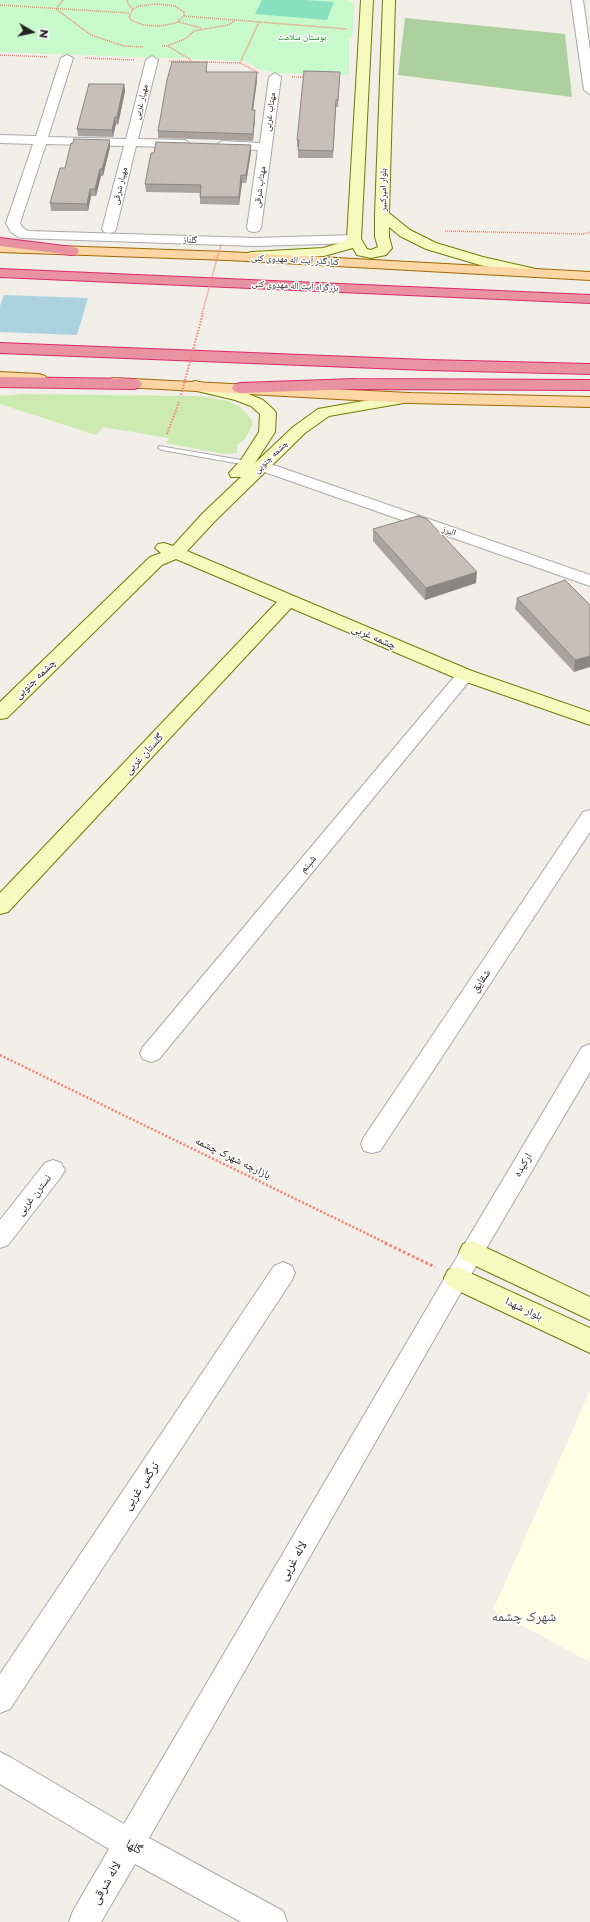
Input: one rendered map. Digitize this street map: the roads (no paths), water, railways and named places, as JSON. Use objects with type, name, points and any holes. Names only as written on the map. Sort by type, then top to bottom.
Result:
[{"type":"highway","points":[[0,242],[72,251]]},
{"type":"highway","name":"بزرگراه آیت اله مهدوی کنی","points":[[0,273],[590,299]]},
{"type":"highway","points":[[0,348],[427,365],[590,369]]},
{"type":"highway","points":[[0,382],[134,384]]},
{"type":"highway","points":[[240,388],[355,384],[590,385]]},
{"type":"main road","name":"بلوار امیرکبیر","points":[[389,0],[382,214],[405,233],[431,246],[480,261],[535,273]]},
{"type":"main road","points":[[366,1],[366,31],[354,239],[362,252],[371,254],[381,252],[385,248],[382,237],[382,214]]},
{"type":"main road","points":[[224,250],[292,255],[324,252],[348,245],[354,239]]},
{"type":"main road","name":"کنارگذر آیت اله مهدوی کنی","points":[[0,248],[72,251],[224,250],[590,276]]},
{"type":"main road","points":[[0,377],[240,388],[409,398],[590,402]]},
{"type":"main road","name":"چشمه جنوبی","points":[[195,386],[240,396],[257,402],[268,413],[267,432],[255,465]]},
{"type":"main road","name":"چشمه جنوبی","points":[[0,713],[164,554],[209,517],[255,465],[299,430],[324,412],[409,398]]},
{"type":"main road","name":"چشمه غربی","points":[[164,554],[288,601],[465,675],[590,719]]},
{"type":"main road","name":"گلستان غربی","points":[[0,906],[288,601]]},
{"type":"main road","points":[[472,1252],[590,1309]]},
{"type":"main road","name":"بلوار شهدا","points":[[457,1278],[590,1341]]},
{"type":"street","points":[[577,0],[590,90]]},
{"type":"street","points":[[41,140],[67,58]]},
{"type":"street","name":"مهیار غربی","points":[[131,143],[152,60]]},
{"type":"street","name":"مهتاب غربی","points":[[265,147],[275,77]]},
{"type":"street","points":[[0,139],[194,145]]},
{"type":"street","name":"گلناز","points":[[41,140],[13,222],[16,229],[25,235],[255,242],[297,242],[354,239]]},
{"type":"street","name":"مهیار شرقی","points":[[109,229],[131,143]]},
{"type":"street","points":[[210,145],[265,147]]},
{"type":"street","name":"مهتاب شرقی","points":[[254,228],[265,147]]},
{"type":"street","name":"البرز","points":[[255,465],[590,581]]},
{"type":"street","name":"شبنم","points":[[151,1053],[465,675]]},
{"type":"street","name":"شقایق","points":[[372,1144],[590,818]]},
{"type":"street","name":"ارکیده","points":[[457,1278],[590,1053]]},
{"type":"street","name":"نسترن غربی","points":[[0,1238],[53,1170]]},
{"type":"street","name":"نرگس غربی","points":[[0,1699],[283,1273]]},
{"type":"street","name":"لاله غربی","points":[[128,1844],[457,1278]]},
{"type":"street","name":"گلها","points":[[0,1767],[128,1844],[272,1922]]},
{"type":"street","name":"لاله شرقی","points":[[84,1922],[128,1844]]},
{"type":"lane","points":[[162,448],[255,465]]},
{"type":"water","points":[[4,295],[88,298],[77,335],[0,332],[0,306]]},
{"type":"district","name":"شهرک چشمه","points":[[524,1617]]},
{"type":"park label","name":"بوستان سلامت","points":[[302,37]]}]
